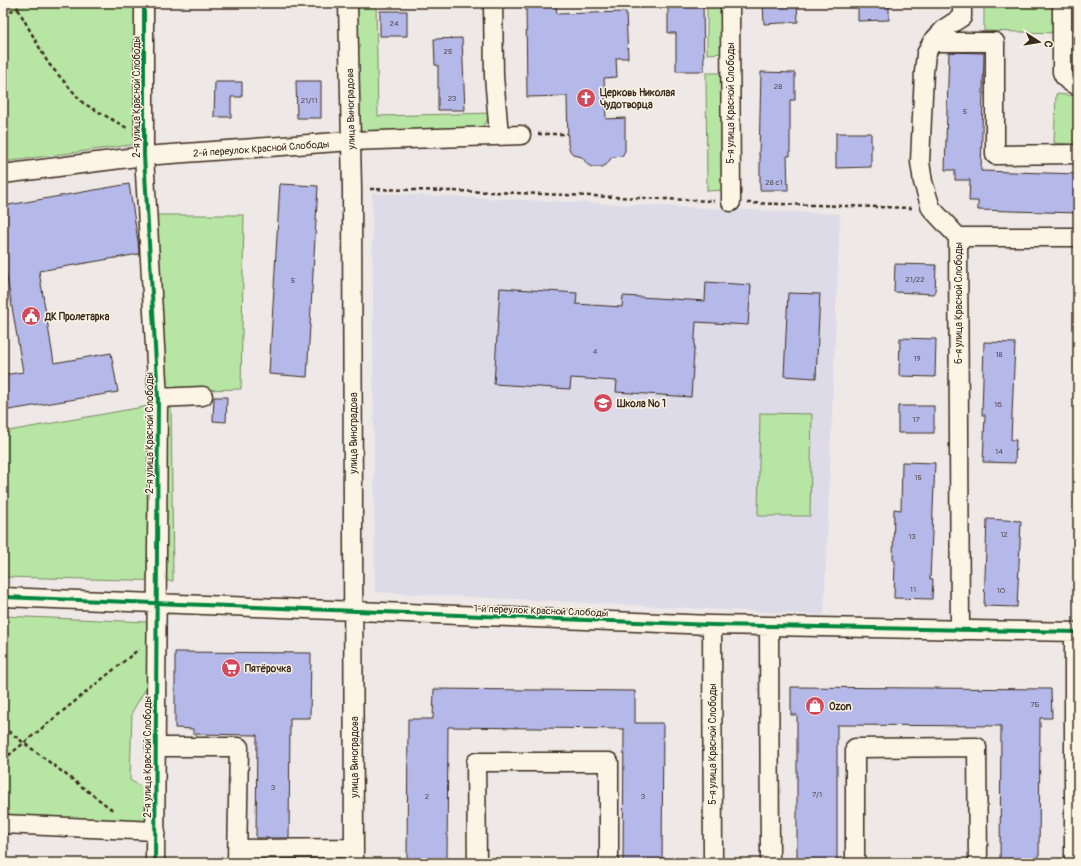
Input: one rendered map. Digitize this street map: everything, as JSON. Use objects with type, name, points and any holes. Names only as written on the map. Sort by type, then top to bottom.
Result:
[{"type":"street","name":"2-я улица Красной Слободы","points":[[144,3],[144,156],[158,398],[155,863]]},
{"type":"street","name":"улица Виноградова","points":[[348,3],[352,189],[354,856]]},
{"type":"street","points":[[493,3],[494,76],[499,135]]},
{"type":"street","name":"5-я улица Красной Слободы","points":[[730,3],[731,202]]},
{"type":"street","name":"6-я улица Красной Слободы","points":[[960,631],[958,237],[931,208],[923,182],[920,162],[926,54],[932,42],[945,28],[962,17],[962,3]]},
{"type":"street","points":[[1062,3],[1062,72],[1065,79],[1071,84],[1078,86]]},
{"type":"street","points":[[932,42],[995,42],[995,155],[1078,154]]},
{"type":"street","name":"2-й переулок Красной Слободы","points":[[3,174],[144,156],[351,141],[521,134]]},
{"type":"street","points":[[958,237],[1078,237]]},
{"type":"street","points":[[158,398],[203,396]]},
{"type":"street","name":"1-й переулок Красной Слободы","points":[[3,597],[769,627],[1076,632]]},
{"type":"street","name":"5-я улица Красной Слободы","points":[[712,625],[713,863]]},
{"type":"street","points":[[769,627],[770,863]]},
{"type":"street","points":[[1074,863],[1076,632]]},
{"type":"street","points":[[155,747],[239,747],[237,856],[354,856]]},
{"type":"street","points":[[855,863],[855,748],[977,747],[978,863]]},
{"type":"street","points":[[477,863],[476,762],[609,762],[609,863]]},
{"type":"street","points":[[3,824],[156,831]]},
{"type":"path","points":[[15,3],[48,63],[83,103],[144,138]]},
{"type":"path","points":[[3,13],[18,9]]},
{"type":"path","points":[[521,134],[567,134]]},
{"type":"path","points":[[352,189],[493,192],[731,202],[931,208]]},
{"type":"path","points":[[3,760],[156,635]]},
{"type":"path","points":[[3,727],[116,812]]},
{"type":"shaded area","name":"Школа № 1","points":[[372,193],[840,214],[824,615],[375,592]]},
{"type":"green space","points":[[3,3],[137,3],[138,144],[3,162]]},
{"type":"green space","points":[[354,3],[376,3],[378,116],[492,113],[479,132],[378,136],[361,130],[355,123]]},
{"type":"green space","points":[[707,3],[725,3],[725,53],[707,54]]},
{"type":"green space","points":[[984,3],[1059,3],[1058,33],[984,31]]},
{"type":"green space","points":[[706,73],[726,73],[727,190],[707,191]]},
{"type":"green space","points":[[1056,94],[1078,96],[1078,145],[1054,143]]},
{"type":"green space","points":[[157,215],[244,215],[241,389],[163,391]]},
{"type":"green space","points":[[171,402],[173,581],[3,577],[3,432]]},
{"type":"green space","points":[[760,413],[812,414],[810,516],[758,516]]},
{"type":"green space","points":[[3,616],[148,622],[147,687],[132,712],[130,780],[143,788],[150,798],[151,815],[145,824],[3,819]]},
{"type":"building","name":"Церковь Николая Чудотворца","points":[[526,3],[556,3],[557,14],[626,12],[628,58],[616,58],[617,77],[604,78],[606,119],[625,118],[625,151],[622,156],[612,157],[606,165],[602,167],[592,167],[588,165],[582,157],[574,155],[570,151],[568,144],[567,96],[527,97]]},
{"type":"building","points":[[668,3],[703,3],[704,71],[676,71],[676,33],[668,33]]},
{"type":"building","points":[[763,3],[797,3],[798,22],[764,24]]},
{"type":"building","points":[[858,3],[889,3],[889,20],[858,21]]},
{"type":"building","points":[[380,11],[407,11],[407,36],[380,36]]},
{"type":"building","points":[[462,38],[465,110],[438,110],[438,65],[435,65],[434,39]]},
{"type":"building","points":[[949,52],[984,53],[981,171],[1078,174],[1078,213],[978,210],[978,201],[969,201],[970,180],[955,180],[955,170],[945,170]]},
{"type":"building","points":[[761,72],[795,73],[795,100],[790,100],[790,156],[787,156],[788,190],[760,190],[759,156]]},
{"type":"building","points":[[296,81],[321,81],[321,118],[297,118]]},
{"type":"building","points":[[215,82],[242,82],[242,97],[231,97],[231,117],[214,117]]},
{"type":"building","points":[[836,133],[871,133],[871,167],[836,168]]},
{"type":"building","points":[[129,184],[139,254],[39,271],[54,363],[111,353],[118,392],[3,411],[3,375],[23,372],[3,254],[3,206]]},
{"type":"building","points":[[280,184],[318,186],[307,377],[269,374]]},
{"type":"building","points":[[895,264],[936,265],[935,294],[894,292]]},
{"type":"building","points":[[706,282],[751,285],[748,325],[696,322],[691,397],[616,392],[617,381],[571,378],[570,389],[494,384],[500,288],[577,293],[576,304],[622,307],[623,296],[705,301]]},
{"type":"building","points":[[788,293],[820,294],[816,378],[784,376]]},
{"type":"building","points":[[900,338],[936,339],[935,377],[899,376]]},
{"type":"building","points":[[984,342],[1015,343],[1011,440],[1016,440],[1015,463],[983,462],[985,415],[982,415]]},
{"type":"building","points":[[214,397],[227,397],[226,422],[213,421]]},
{"type":"building","points":[[898,406],[934,406],[934,433],[898,433]]},
{"type":"building","points":[[902,462],[935,463],[930,579],[933,579],[932,599],[894,598],[894,509],[901,510]]},
{"type":"building","points":[[987,519],[1021,521],[1017,607],[984,606]]},
{"type":"building","points":[[175,652],[311,653],[310,718],[290,718],[289,838],[256,838],[257,735],[193,734],[193,729],[175,728]]},
{"type":"building","points":[[791,687],[1051,689],[1052,718],[1040,718],[1039,863],[1000,863],[1001,726],[837,725],[837,863],[797,863],[797,715],[791,715]]},
{"type":"building","points":[[434,689],[635,691],[635,723],[663,723],[662,863],[623,863],[624,729],[448,727],[447,863],[407,863],[408,719],[433,719]]},
{"type":"cycle path","points":[[144,3],[144,156],[158,398],[155,863]]},
{"type":"cycle path","points":[[3,597],[712,625],[1078,632]]},
{"type":"place","name":"Церковь Николая Чудотворца","points":[[586,98]]},
{"type":"place","name":"ДК Пролетарка","points":[[31,316]]},
{"type":"place","name":"Школа № 1","points":[[603,403]]},
{"type":"place","name":"Пятёрочка","points":[[231,668]]},
{"type":"place","name":"Ozon","points":[[815,706]]}]
